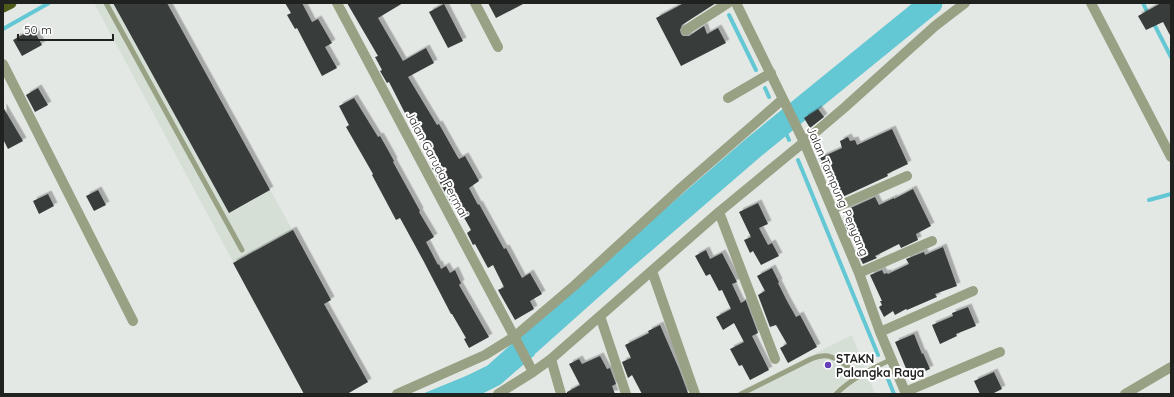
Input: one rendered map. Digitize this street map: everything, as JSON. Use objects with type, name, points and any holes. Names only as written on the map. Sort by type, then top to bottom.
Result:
[{"type":"highway","points":[[3,8],[11,3]]},
{"type":"street","name":"Jalan Garuda Permai","points":[[337,3],[533,372]]},
{"type":"street","points":[[475,3],[498,47]]},
{"type":"street","points":[[686,30],[728,3]]},
{"type":"street","name":"Jalan Tampung Penyang","points":[[736,3],[804,142],[859,272],[880,332],[906,393]]},
{"type":"street","points":[[498,394],[551,359],[719,212],[844,108],[934,26],[965,3]]},
{"type":"street","points":[[1091,3],[1171,157]]},
{"type":"street","points":[[3,64],[133,321]]},
{"type":"street","points":[[728,98],[771,73]]},
{"type":"street","points":[[397,394],[485,354],[514,337],[575,285],[682,187],[783,99]]},
{"type":"street","points":[[832,209],[907,176]]},
{"type":"street","points":[[719,212],[775,359]]},
{"type":"street","points":[[859,272],[932,241]]},
{"type":"street","points":[[652,271],[695,394]]},
{"type":"street","points":[[880,332],[973,291]]},
{"type":"street","points":[[600,316],[626,394]]},
{"type":"street","points":[[906,393],[1000,352]]},
{"type":"street","points":[[551,359],[561,394]]},
{"type":"street","points":[[1125,394],[1171,367]]},
{"type":"lane","points":[[106,3],[242,250]]},
{"type":"lane","points":[[741,394],[811,359],[822,356],[828,356],[837,360],[859,375]]},
{"type":"lane","points":[[836,394],[845,385],[859,375],[892,359]]},
{"type":"shaded area","points":[[94,3],[113,3],[139,49],[180,26],[331,300],[324,304],[368,382],[347,394],[304,394]]},
{"type":"shaded area","name":"STAKN Palangka Raya","points":[[852,335],[875,394],[734,394]]},
{"type":"water","points":[[525,341],[535,355],[517,370],[501,379],[465,394],[422,394],[488,367]]},
{"type":"building","points":[[113,3],[167,3],[270,190],[229,213]]},
{"type":"building","points":[[285,3],[302,3],[312,22],[318,19],[332,43],[325,47],[337,68],[322,76],[297,28],[295,29],[287,15],[291,13]]},
{"type":"building","points":[[347,3],[403,3],[378,18],[403,61],[426,48],[434,63],[408,77],[437,125],[439,124],[459,159],[465,156],[474,172],[479,181],[469,188],[504,249],[506,248],[522,278],[530,273],[542,294],[530,301],[534,309],[515,320],[498,290],[504,287],[493,265],[488,268],[475,244],[473,245],[467,233],[471,230],[457,205],[453,207],[432,168],[436,165],[420,135],[422,135],[412,117],[408,119],[389,82],[387,83],[380,71],[382,70],[375,57],[378,56]]},
{"type":"building","points":[[488,3],[525,3],[496,18]]},
{"type":"building","points":[[684,3],[716,3],[682,25],[680,30],[683,36],[689,36],[704,26],[707,34],[718,28],[726,43],[681,66],[656,18]]},
{"type":"building","points":[[1161,3],[1171,3],[1171,37],[1163,22],[1146,30],[1138,16]]},
{"type":"building","points":[[444,4],[463,41],[448,48],[429,12]]},
{"type":"building","points":[[33,29],[42,45],[22,56],[13,40]]},
{"type":"building","points":[[38,88],[48,105],[35,112],[26,95]]},
{"type":"building","points":[[354,98],[378,137],[380,136],[420,211],[419,212],[434,237],[426,242],[438,265],[439,264],[441,269],[446,266],[450,273],[455,270],[461,283],[459,285],[489,337],[469,348],[464,339],[466,338],[451,314],[400,218],[396,220],[372,175],[373,174],[346,127],[349,125],[339,106]]},
{"type":"building","points":[[3,107],[23,141],[8,149],[3,139]]},
{"type":"building","points":[[818,109],[824,117],[810,128],[804,118]]},
{"type":"building","points":[[892,129],[908,164],[887,174],[888,176],[836,200],[833,194],[838,191],[830,173],[828,174],[826,170],[823,171],[820,162],[822,161],[820,158],[842,148],[840,141],[848,137],[850,141],[855,140],[857,145]]},
{"type":"building","points":[[913,189],[931,226],[916,234],[918,240],[901,248],[899,244],[875,256],[877,258],[863,264],[859,256],[867,252],[859,234],[855,236],[853,231],[849,233],[845,224],[849,222],[844,211],[875,197],[879,205]]},
{"type":"building","points":[[98,190],[106,205],[94,211],[86,196]]},
{"type":"building","points":[[48,194],[54,206],[39,214],[33,201]]},
{"type":"building","points":[[758,203],[768,224],[759,228],[768,245],[772,243],[779,256],[761,265],[753,251],[750,253],[744,240],[751,237],[739,212]]},
{"type":"building","points":[[293,230],[331,300],[324,304],[368,382],[347,394],[304,394],[233,263]]},
{"type":"building","points":[[943,247],[957,286],[935,294],[937,297],[907,310],[906,309],[895,315],[893,311],[884,317],[879,307],[882,305],[880,301],[882,301],[870,275],[882,270],[884,274],[888,274],[909,264],[906,259],[924,252],[925,255]]},
{"type":"building","points":[[706,250],[710,259],[722,253],[737,282],[732,284],[741,303],[746,300],[758,333],[752,336],[769,370],[750,380],[742,365],[739,366],[730,349],[744,342],[734,323],[723,330],[716,317],[731,309],[722,290],[719,291],[710,274],[706,276],[695,256]]},
{"type":"building","points":[[772,268],[779,282],[778,283],[796,317],[800,315],[817,347],[788,363],[780,348],[787,344],[776,325],[770,327],[758,295],[765,291],[757,276]]},
{"type":"building","points":[[968,307],[976,326],[956,334],[957,336],[940,344],[932,325],[953,316],[952,313]]},
{"type":"building","points":[[660,325],[688,393],[642,394],[632,375],[628,378],[622,362],[631,358],[625,345],[649,333],[648,331]]},
{"type":"building","points":[[914,334],[930,369],[910,378],[895,342]]},
{"type":"building","points":[[600,356],[607,369],[610,368],[616,384],[612,386],[615,394],[567,394],[567,392],[580,385],[569,364],[579,359],[582,364]]},
{"type":"building","points":[[994,372],[1002,389],[992,394],[980,394],[974,381]]},
{"type":"waterway","points":[[3,29],[49,3]]},
{"type":"waterway","points":[[456,394],[494,375],[622,261],[753,148],[931,3]]},
{"type":"waterway","points":[[1143,3],[1149,16]]},
{"type":"waterway","points":[[729,15],[756,70]]},
{"type":"waterway","points":[[1153,22],[1171,57]]},
{"type":"waterway","points":[[765,88],[769,97]]},
{"type":"waterway","points":[[779,117],[789,140]]},
{"type":"waterway","points":[[798,160],[878,355]]},
{"type":"waterway","points":[[1149,200],[1171,194]]},
{"type":"waterway","points":[[886,374],[894,394]]},
{"type":"place","name":"STAKN Palangka Raya","points":[[828,365]]}]
